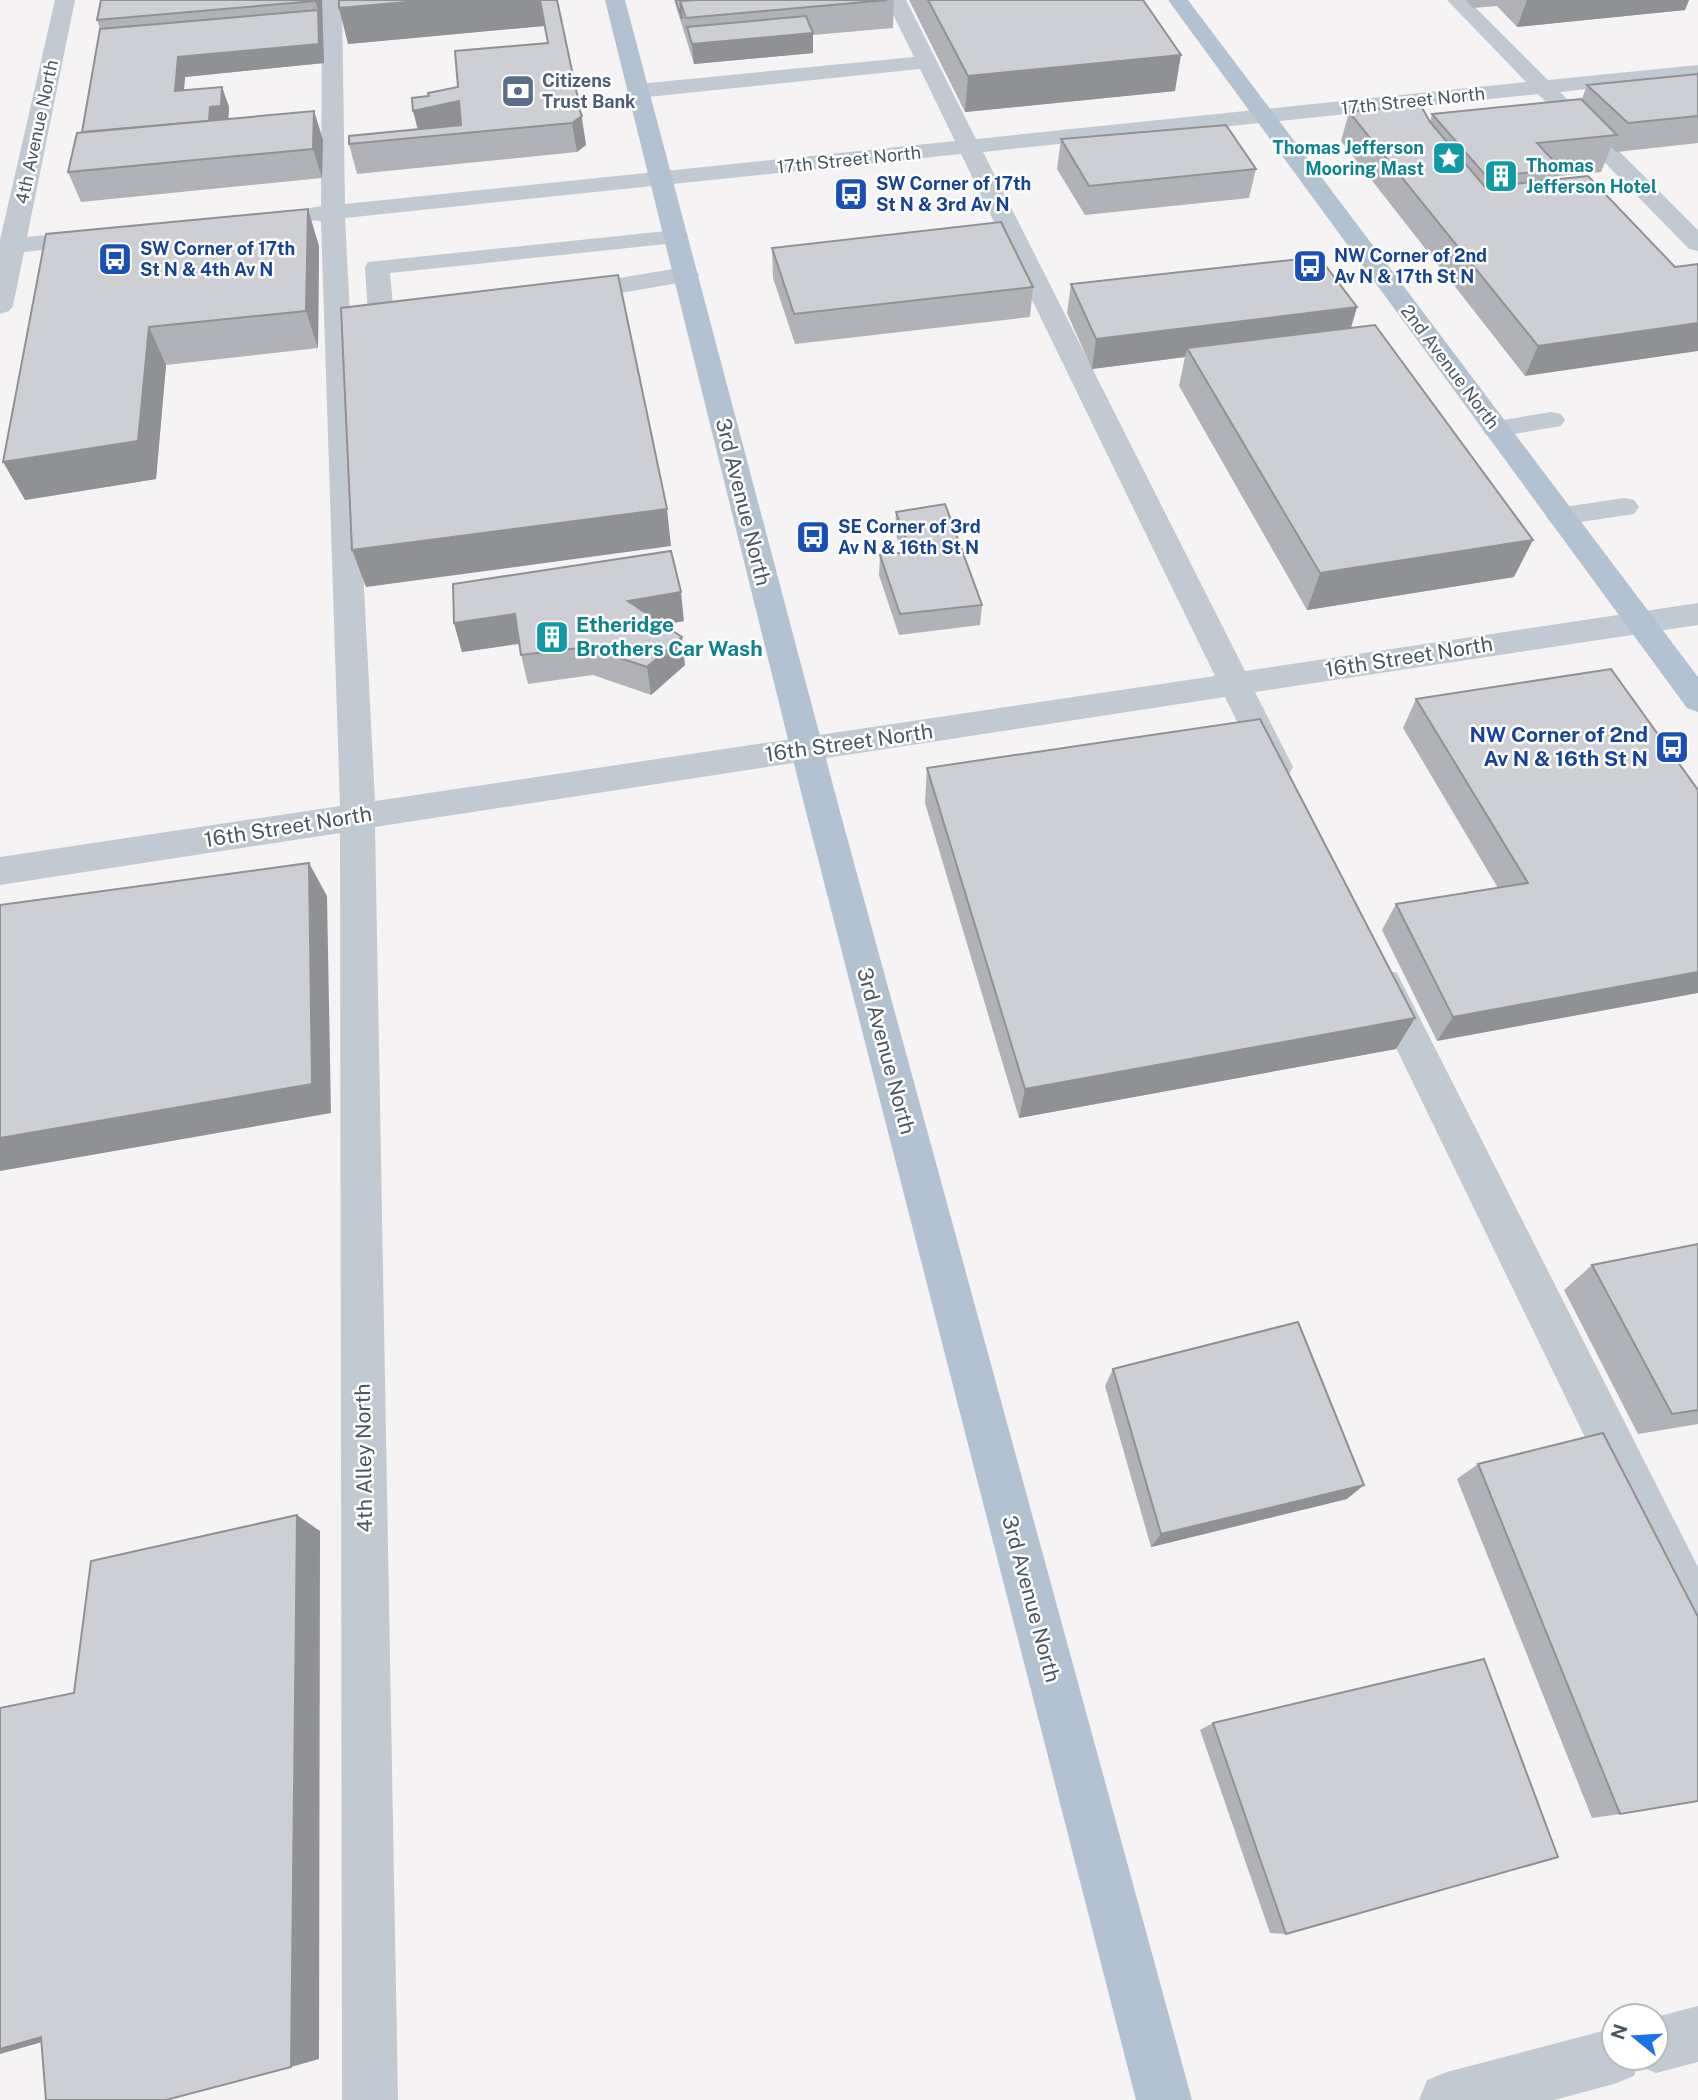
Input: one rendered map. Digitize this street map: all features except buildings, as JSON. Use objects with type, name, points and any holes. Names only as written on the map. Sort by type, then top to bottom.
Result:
[{"type":"main road","name":"3rd Avenue North","points":[[615,0],[807,748],[1164,2100]]},
{"type":"main road","name":"2nd Avenue North","points":[[1178,0],[1698,700]]},
{"type":"street","name":"4th Avenue North","points":[[0,306],[6,246],[65,0]]},
{"type":"street","name":"4th Alley North","points":[[332,0],[333,213],[358,817],[370,2100]]},
{"type":"street","points":[[896,0],[1288,790]]},
{"type":"street","points":[[1457,0],[1698,244]]},
{"type":"street","points":[[638,90],[927,62]]},
{"type":"street","name":"17th Street North","points":[[279,218],[1698,71]]},
{"type":"street","points":[[6,246],[117,235]]},
{"type":"street","points":[[447,307],[381,314],[377,267],[676,237]]},
{"type":"street","points":[[552,296],[605,290],[686,275]]},
{"type":"street","points":[[1496,429],[1551,420]]},
{"type":"street","points":[[1561,516],[1624,507]]},
{"type":"street","name":"16th Street North","points":[[0,871],[1698,614]]},
{"type":"street","points":[[1369,954],[1698,1618]]},
{"type":"street","points":[[1670,2041],[1698,2034]]},
{"type":"street","points":[[1447,2100],[1600,2060]]},
{"type":"place","name":"Citizens Trust Bank","points":[[518,91]]},
{"type":"place","name":"Thomas Jefferson Mooring Mast","points":[[1449,158]]},
{"type":"place","name":"Thomas Jefferson Hotel","points":[[1501,176]]},
{"type":"place","name":"SW Corner of 17th St N & 3rd Av N","points":[[851,194]]},
{"type":"place","name":"SW Corner of 17th St N & 4th Av N","points":[[115,259]]},
{"type":"place","name":"NW Corner of 2nd Av N & 17th St N","points":[[1310,266]]},
{"type":"place","name":"SE Corner of 3rd Av N & 16th St N","points":[[813,537]]},
{"type":"place","name":"Etheridge Brothers Car Wash","points":[[552,637]]},
{"type":"place","name":"NW Corner of 2nd Av N & 16th St N","points":[[1672,747]]}]
